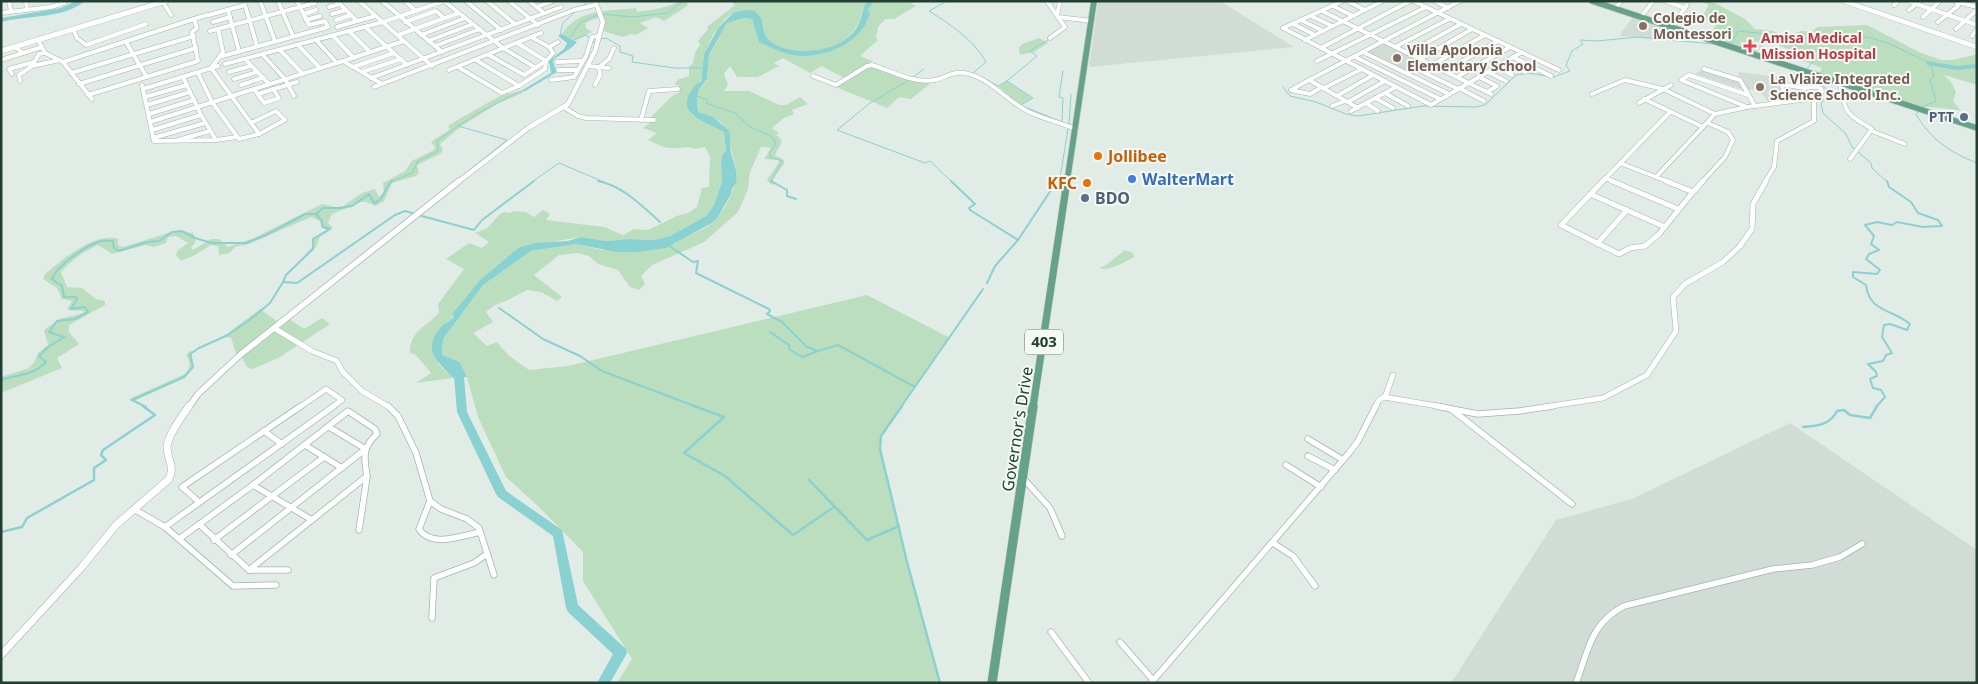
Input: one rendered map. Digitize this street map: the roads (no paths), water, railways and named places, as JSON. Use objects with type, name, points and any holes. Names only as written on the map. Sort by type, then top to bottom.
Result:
[{"type":"main road","name":"Governor's Drive","points":[[992,683],[1094,1]]},
{"type":"main road","points":[[1592,1],[1977,128]]},
{"type":"main road","points":[[1,51],[164,2]]},
{"type":"street","points":[[9,1],[10,12]]},
{"type":"street","points":[[26,1],[27,10]]},
{"type":"street","points":[[44,1],[45,8]]},
{"type":"street","points":[[1,13],[45,8],[64,3],[63,1]]},
{"type":"street","points":[[260,1],[275,41]]},
{"type":"street","points":[[278,1],[294,36]]},
{"type":"street","points":[[219,57],[328,27],[325,21],[309,25],[297,1]]},
{"type":"street","points":[[359,1],[432,66]]},
{"type":"street","points":[[382,1],[442,52]]},
{"type":"street","points":[[405,1],[416,10]]},
{"type":"street","points":[[426,1],[431,5]]},
{"type":"street","points":[[225,64],[383,22],[444,1],[503,48],[536,68]]},
{"type":"street","points":[[466,1],[501,30]]},
{"type":"street","points":[[488,1],[515,24]]},
{"type":"street","points":[[509,1],[538,25]]},
{"type":"street","points":[[530,1],[544,13]]},
{"type":"street","points":[[537,7],[553,1]]},
{"type":"street","points":[[1047,1],[1065,27],[1050,38]]},
{"type":"street","points":[[1057,16],[1060,1]]},
{"type":"street","points":[[1365,10],[1345,1],[1283,28],[1431,104],[1522,52]]},
{"type":"street","points":[[1370,1],[1377,4]]},
{"type":"street","points":[[1306,40],[1383,1]]},
{"type":"street","points":[[1321,48],[1411,1],[1559,70]]},
{"type":"street","points":[[1435,1],[1448,8]]},
{"type":"street","points":[[1362,69],[1310,94],[1291,90],[1460,1]]},
{"type":"street","points":[[1615,9],[1621,1]]},
{"type":"street","points":[[1641,18],[1653,1]]},
{"type":"street","points":[[1665,1],[1686,6],[1672,28]]},
{"type":"street","points":[[1844,1],[1977,47]]},
{"type":"street","points":[[1894,4],[1898,1]]},
{"type":"street","points":[[1908,1],[1918,3],[1977,27],[1972,36]]},
{"type":"street","points":[[1923,17],[1940,1]]},
{"type":"street","points":[[164,2],[171,15]]},
{"type":"street","points":[[1938,22],[1958,6],[1956,2],[1977,9],[1956,29]]},
{"type":"street","points":[[12,74],[10,69],[62,61],[228,10],[245,3],[257,46]]},
{"type":"street","points":[[210,31],[315,3]]},
{"type":"street","points":[[329,7],[338,3],[357,21]]},
{"type":"street","points":[[1,655],[82,568],[116,525],[172,475],[173,470],[167,447],[177,423],[198,394],[240,355],[472,170],[528,128],[564,108],[596,51],[603,22],[595,3],[374,87]]},
{"type":"street","points":[[1909,10],[1918,3]]},
{"type":"street","points":[[371,78],[561,6]]},
{"type":"street","points":[[1333,6],[1353,16]]},
{"type":"street","points":[[1317,62],[1426,7]]},
{"type":"street","points":[[405,22],[443,9]]},
{"type":"street","points":[[228,10],[239,51]]},
{"type":"street","points":[[304,14],[316,10]]},
{"type":"street","points":[[332,14],[346,10]]},
{"type":"street","points":[[436,11],[444,18]]},
{"type":"street","points":[[1322,11],[1489,93],[1497,86],[1479,77]]},
{"type":"street","points":[[398,35],[459,13]]},
{"type":"street","points":[[336,20],[351,15]]},
{"type":"street","points":[[306,20],[320,16]]},
{"type":"street","points":[[337,27],[376,16]]},
{"type":"street","points":[[420,16],[429,24]]},
{"type":"street","points":[[1057,16],[1092,20]]},
{"type":"street","points":[[1311,16],[1332,26]]},
{"type":"street","points":[[213,22],[230,17]]},
{"type":"street","points":[[421,35],[465,18]]},
{"type":"street","points":[[1396,47],[1449,18]]},
{"type":"street","points":[[88,95],[199,60],[192,32],[197,28],[194,19]]},
{"type":"street","points":[[1301,20],[1323,31]]},
{"type":"street","points":[[73,30],[77,38],[86,45],[146,24]]},
{"type":"street","points":[[428,41],[473,24]]},
{"type":"street","points":[[1293,24],[1314,36]]},
{"type":"street","points":[[1408,53],[1461,24]]},
{"type":"street","points":[[365,27],[407,65]]},
{"type":"street","points":[[211,68],[223,52],[218,29]]},
{"type":"street","points":[[1420,59],[1472,29]]},
{"type":"street","points":[[435,46],[480,30]]},
{"type":"street","points":[[349,31],[370,52]]},
{"type":"street","points":[[449,70],[541,33]]},
{"type":"street","points":[[1432,65],[1485,35]]},
{"type":"street","points":[[71,73],[194,36]]},
{"type":"street","points":[[333,36],[354,58]]},
{"type":"street","points":[[551,80],[574,77],[592,37],[599,36]]},
{"type":"street","points":[[489,54],[524,75],[546,61],[553,53],[549,47],[531,37]]},
{"type":"street","points":[[316,40],[337,63]]},
{"type":"street","points":[[35,41],[42,47],[44,53]]},
{"type":"street","points":[[35,41],[39,54]]},
{"type":"street","points":[[150,122],[404,41]]},
{"type":"street","points":[[1445,71],[1498,41]]},
{"type":"street","points":[[126,42],[146,76]]},
{"type":"street","points":[[549,47],[558,42]]},
{"type":"street","points":[[517,43],[546,61]]},
{"type":"street","points":[[298,45],[319,67]]},
{"type":"street","points":[[1457,77],[1510,46]]},
{"type":"street","points":[[15,47],[23,54]]},
{"type":"street","points":[[1,60],[42,47]]},
{"type":"street","points":[[79,84],[138,64],[196,48]]},
{"type":"street","points":[[599,67],[608,59],[614,48]]},
{"type":"street","points":[[280,50],[302,73]]},
{"type":"street","points":[[1363,52],[1449,94]]},
{"type":"street","points":[[20,81],[19,75],[33,64],[39,54],[44,53],[62,61],[92,99]]},
{"type":"street","points":[[353,67],[394,53]]},
{"type":"street","points":[[263,55],[285,79],[294,96]]},
{"type":"street","points":[[1355,57],[1440,99]]},
{"type":"street","points":[[1513,58],[1551,76]]},
{"type":"street","points":[[245,59],[269,84]]},
{"type":"street","points":[[362,72],[401,59]]},
{"type":"street","points":[[476,60],[519,86]]},
{"type":"street","points":[[343,61],[382,84]]},
{"type":"street","points":[[458,67],[502,93],[542,73],[545,69],[546,61]]},
{"type":"street","points":[[557,62],[582,61]]},
{"type":"street","points":[[1505,62],[1525,72]]},
{"type":"street","points":[[1534,67],[1543,62]]},
{"type":"street","points":[[813,76],[836,85],[867,66],[872,65],[929,82],[952,73],[961,72],[992,85],[1012,102],[1029,112],[1076,129]]},
{"type":"street","points":[[218,66],[143,87],[154,141],[216,140],[237,137],[239,139],[259,134],[285,120],[276,111],[251,124]]},
{"type":"street","points":[[229,72],[252,66]]},
{"type":"street","points":[[588,66],[609,68]]},
{"type":"street","points":[[1120,642],[1152,681],[1335,470],[1358,441],[1380,400],[1386,397],[1478,414],[1519,411],[1603,398],[1627,388],[1647,375],[1676,331],[1673,297],[1685,284],[1724,262],[1740,246],[1752,229],[1753,204],[1774,168],[1777,140],[1814,121],[1814,101],[1822,92],[1792,66]]},
{"type":"street","points":[[595,84],[600,75],[599,67]]},
{"type":"street","points":[[1496,67],[1512,75]]},
{"type":"street","points":[[211,68],[229,97],[259,134]]},
{"type":"street","points":[[1704,68],[1740,80],[1755,106]]},
{"type":"street","points":[[558,70],[577,70]]},
{"type":"street","points":[[1421,70],[1484,101]]},
{"type":"street","points":[[198,72],[212,102],[237,137]]},
{"type":"street","points":[[234,79],[257,72]]},
{"type":"street","points":[[1488,72],[1506,81]]},
{"type":"street","points":[[1326,96],[1335,95],[1373,75]]},
{"type":"street","points":[[1746,107],[1681,80],[1689,75],[1748,95]]},
{"type":"street","points":[[183,77],[201,115],[216,140]]},
{"type":"street","points":[[241,85],[262,78]]},
{"type":"street","points":[[1309,80],[1358,108]]},
{"type":"street","points":[[1592,94],[1622,80],[1663,89],[1715,114],[1746,107],[1817,98]]},
{"type":"street","points":[[1332,106],[1347,101],[1385,81]]},
{"type":"street","points":[[258,94],[297,82]]},
{"type":"street","points":[[1840,83],[1843,101],[1849,116],[1871,128],[1872,131],[1905,144]]},
{"type":"street","points":[[1788,101],[1781,84],[1804,88],[1818,87]]},
{"type":"street","points":[[145,97],[187,85]]},
{"type":"street","points":[[1639,103],[1670,85]]},
{"type":"street","points":[[1350,111],[1396,86]]},
{"type":"street","points":[[254,89],[264,103],[280,100],[273,89]]},
{"type":"street","points":[[640,120],[649,91],[678,89]]},
{"type":"street","points":[[147,105],[190,92]]},
{"type":"street","points":[[1385,93],[1408,106]]},
{"type":"street","points":[[1375,98],[1393,108]]},
{"type":"street","points":[[1644,99],[1703,127]]},
{"type":"street","points":[[149,114],[194,100]]},
{"type":"street","points":[[1366,103],[1378,111]]},
{"type":"street","points":[[564,108],[586,118],[654,120]]},
{"type":"street","points":[[1675,114],[1682,110]]},
{"type":"street","points":[[1670,112],[1561,225],[1619,254],[1630,248],[1645,246],[1665,227],[1678,209],[1724,157],[1733,140],[1728,132],[1708,123]]},
{"type":"street","points":[[1656,177],[1715,114]]},
{"type":"street","points":[[152,130],[201,115]]},
{"type":"street","points":[[153,138],[205,122]]},
{"type":"street","points":[[168,142],[210,130]]},
{"type":"street","points":[[1850,159],[1872,131]]},
{"type":"street","points":[[1620,163],[1693,192]]},
{"type":"street","points":[[1605,178],[1678,209]]},
{"type":"street","points":[[1590,194],[1665,227]]},
{"type":"street","points":[[1597,244],[1627,210]]},
{"type":"street","points":[[274,328],[312,351],[337,361],[342,371],[362,391],[385,402],[398,416],[416,453],[430,501],[435,507],[470,519],[480,532],[494,575]]},
{"type":"street","points":[[1386,397],[1393,375]]},
{"type":"street","points":[[165,527],[282,444],[342,400],[326,390],[182,487],[200,502]]},
{"type":"street","points":[[1450,408],[1572,504]]},
{"type":"street","points":[[178,539],[253,485],[348,411],[377,431],[363,450],[342,468],[232,555]]},
{"type":"street","points":[[328,427],[363,450],[367,476],[359,530]]},
{"type":"street","points":[[264,430],[282,444]]},
{"type":"street","points":[[1308,439],[1343,460]]},
{"type":"street","points":[[305,445],[342,468]]},
{"type":"street","points":[[214,540],[324,456]]},
{"type":"street","points":[[1308,456],[1335,470]]},
{"type":"street","points":[[1286,465],[1321,487]]},
{"type":"street","points":[[249,570],[367,476]]},
{"type":"street","points":[[1023,478],[1050,508],[1062,536]]},
{"type":"street","points":[[253,485],[312,520]]},
{"type":"street","points":[[430,501],[419,529],[428,539],[440,539],[480,532]]},
{"type":"street","points":[[134,509],[165,527],[233,586],[276,585]]},
{"type":"street","points":[[199,524],[214,540],[249,570],[288,570]]},
{"type":"street","points":[[1273,543],[1293,556],[1315,586]]},
{"type":"street","points":[[1576,683],[1597,627],[1609,614],[1624,606],[1773,569],[1812,565],[1840,557],[1862,544]]},
{"type":"street","points":[[432,618],[434,578],[474,563],[487,554]]},
{"type":"street","points":[[1051,632],[1089,683]]},
{"type":"water","points":[[875,1],[868,9],[870,14],[864,26],[851,41],[835,50],[817,55],[800,56],[790,54],[759,42],[752,19],[744,18],[727,23],[709,55],[707,79],[699,89],[697,100],[698,112],[713,117],[730,134],[731,153],[737,177],[731,194],[718,217],[712,223],[666,248],[638,252],[616,252],[576,244],[531,251],[483,285],[443,339],[442,355],[460,362],[467,377],[453,378],[437,361],[432,350],[432,343],[441,327],[454,317],[452,314],[480,280],[518,248],[535,243],[568,241],[580,237],[606,241],[629,239],[654,240],[670,236],[706,216],[714,205],[722,182],[722,156],[726,150],[724,132],[691,113],[687,101],[693,88],[701,82],[704,54],[718,28],[733,13],[745,10],[755,11],[761,19],[765,34],[770,41],[789,49],[813,50],[824,49],[845,40],[858,26],[866,2]]},
{"type":"water","points":[[562,34],[577,42],[554,59],[553,62],[557,72],[525,91],[521,91],[551,73],[549,61],[564,49],[567,43],[558,36]]},
{"type":"waterway","points":[[1,20],[22,15],[53,12],[82,1]]},
{"type":"waterway","points":[[582,7],[588,1]]},
{"type":"waterway","points":[[602,14],[632,17],[668,13],[683,1]]},
{"type":"waterway","points":[[947,1],[929,11],[961,33],[981,54],[986,62],[973,73]]},
{"type":"waterway","points":[[560,35],[563,23],[576,11]]},
{"type":"waterway","points":[[569,39],[580,23],[597,15]]},
{"type":"waterway","points":[[1726,43],[1732,42],[1738,31],[1777,35],[1796,49]]},
{"type":"waterway","points":[[572,41],[586,35],[594,42],[598,40]]},
{"type":"waterway","points":[[1283,87],[1290,96],[1316,102],[1346,114],[1358,116],[1423,106],[1476,107],[1485,105],[1516,75],[1528,73],[1554,77],[1570,71],[1566,65],[1572,51],[1583,44],[1580,40],[1596,41],[1639,37],[1713,44]]},
{"type":"waterway","points":[[1796,49],[1798,42],[1806,38],[1868,37],[1890,44],[1930,63],[1934,76],[1930,80],[1936,101],[1922,107]]},
{"type":"waterway","points":[[601,39],[606,38],[620,46],[620,52],[633,56],[632,62],[675,68],[702,68]]},
{"type":"waterway","points":[[1007,81],[1037,56],[1030,51],[1051,38]]},
{"type":"waterway","points":[[1796,49],[1813,61],[1807,69],[1808,71]]},
{"type":"waterway","points":[[1930,63],[1957,68],[1977,66]]},
{"type":"waterway","points":[[913,77],[924,69]]},
{"type":"waterway","points":[[1020,105],[1062,122],[1063,98],[1059,97],[1063,71]]},
{"type":"waterway","points":[[1810,75],[1831,93],[1829,98],[1824,99],[1821,104],[1823,113],[1846,134],[1852,147],[1871,163],[1872,168],[1887,182]]},
{"type":"waterway","points":[[909,80],[870,103],[837,130],[925,163],[930,161],[952,182]]},
{"type":"waterway","points":[[987,80],[998,86],[1007,81]]},
{"type":"waterway","points":[[1007,81],[1033,98],[1021,105]]},
{"type":"waterway","points":[[459,126],[479,113],[524,90]]},
{"type":"waterway","points":[[1069,125],[1071,94]]},
{"type":"waterway","points":[[697,96],[708,100],[706,103],[735,113],[750,127],[771,136],[775,141],[775,146],[770,152],[770,157],[782,161],[771,181]]},
{"type":"waterway","points":[[1919,111],[1916,114],[1935,138],[1958,155],[1977,163]]},
{"type":"waterway","points":[[392,181],[412,173],[418,161],[438,151],[437,141],[459,126]]},
{"type":"waterway","points":[[457,180],[507,140],[459,126]]},
{"type":"waterway","points":[[1057,182],[1061,172],[1068,129]]},
{"type":"waterway","points":[[532,182],[559,163],[604,182]]},
{"type":"waterway","points":[[316,214],[323,208],[352,206],[369,194],[374,203],[380,199],[392,181]]},
{"type":"waterway","points":[[418,215],[474,230],[482,220],[534,181]]},
{"type":"waterway","points":[[598,181],[624,192],[660,222]]},
{"type":"waterway","points":[[771,181],[787,190],[787,196],[796,199]]},
{"type":"waterway","points":[[951,181],[975,204],[969,208],[970,210],[1018,240]]},
{"type":"waterway","points":[[1018,240],[1057,181]]},
{"type":"waterway","points":[[1876,407],[1885,397],[1881,390],[1873,388],[1870,379],[1877,376],[1876,372],[1868,364],[1883,361],[1886,355],[1892,353],[1882,337],[1884,325],[1890,324],[1907,330],[1910,324],[1876,305],[1868,294],[1866,285],[1853,277],[1853,272],[1877,274],[1880,270],[1866,259],[1869,254],[1879,250],[1871,244],[1874,236],[1865,225],[1877,222],[1892,225],[1897,222],[1923,227],[1942,226],[1938,220],[1918,213],[1911,202],[1889,187],[1887,181]]},
{"type":"waterway","points":[[283,282],[297,283],[395,215],[405,211],[415,214]]},
{"type":"waterway","points":[[1,380],[31,372],[41,367],[46,362],[39,356],[48,347],[64,337],[49,332],[57,321],[75,319],[88,312],[85,307],[71,309],[77,299],[76,297],[64,297],[62,286],[52,279],[66,262],[88,247],[101,241],[113,241],[114,248],[119,251],[147,242],[159,241],[172,232],[182,231],[195,238],[212,243],[246,243],[266,235],[305,214],[316,214]]},
{"type":"waterway","points":[[283,282],[286,275],[313,249],[313,239],[330,229],[323,227],[322,221],[316,214]]},
{"type":"waterway","points":[[987,283],[995,266],[1018,240]]},
{"type":"waterway","points":[[669,246],[693,262],[698,261],[696,273],[769,309],[770,311],[767,314],[782,322],[807,347],[818,351]]},
{"type":"waterway","points":[[146,407],[132,400],[184,377],[193,367],[190,354],[228,335],[252,318],[270,303],[283,282]]},
{"type":"waterway","points":[[915,387],[983,289]]},
{"type":"waterway","points":[[499,308],[543,339],[580,356],[602,371],[697,407]]},
{"type":"waterway","points":[[770,332],[789,345],[789,349],[802,357],[818,351]]},
{"type":"waterway","points":[[818,351],[838,345],[915,387]]},
{"type":"waterway","points":[[453,368],[459,377],[462,412],[502,494],[558,533],[572,608],[621,653],[603,683]]},
{"type":"waterway","points":[[901,407],[915,387]]},
{"type":"waterway","points":[[1,532],[22,527],[27,518],[94,480],[94,468],[106,460],[101,455],[103,450],[155,415],[143,406]]},
{"type":"waterway","points":[[694,406],[724,417],[684,453],[725,476],[793,535],[834,507]]},
{"type":"waterway","points":[[898,526],[880,449],[881,436],[902,406]]},
{"type":"waterway","points":[[1803,427],[1823,424],[1831,419],[1837,411],[1844,410],[1850,415],[1870,418],[1877,406]]},
{"type":"waterway","points":[[809,480],[867,540],[898,526]]},
{"type":"waterway","points":[[898,526],[940,683]]},
{"type":"place","name":"Colegio de Montessori","points":[[1643,26]]},
{"type":"place","name":"Amisa Medical Mission Hospital","points":[[1750,46]]},
{"type":"place","name":"Villa Apolonia Elementary School","points":[[1397,58]]},
{"type":"place","name":"La Vlaize Integrated Science School Inc.","points":[[1760,87]]},
{"type":"place","name":"PTT","points":[[1964,117]]},
{"type":"place","name":"Jollibee","points":[[1098,156]]},
{"type":"place","name":"WalterMart","points":[[1132,179]]},
{"type":"place","name":"KFC","points":[[1087,183]]},
{"type":"place","name":"BDO","points":[[1085,198]]}]
